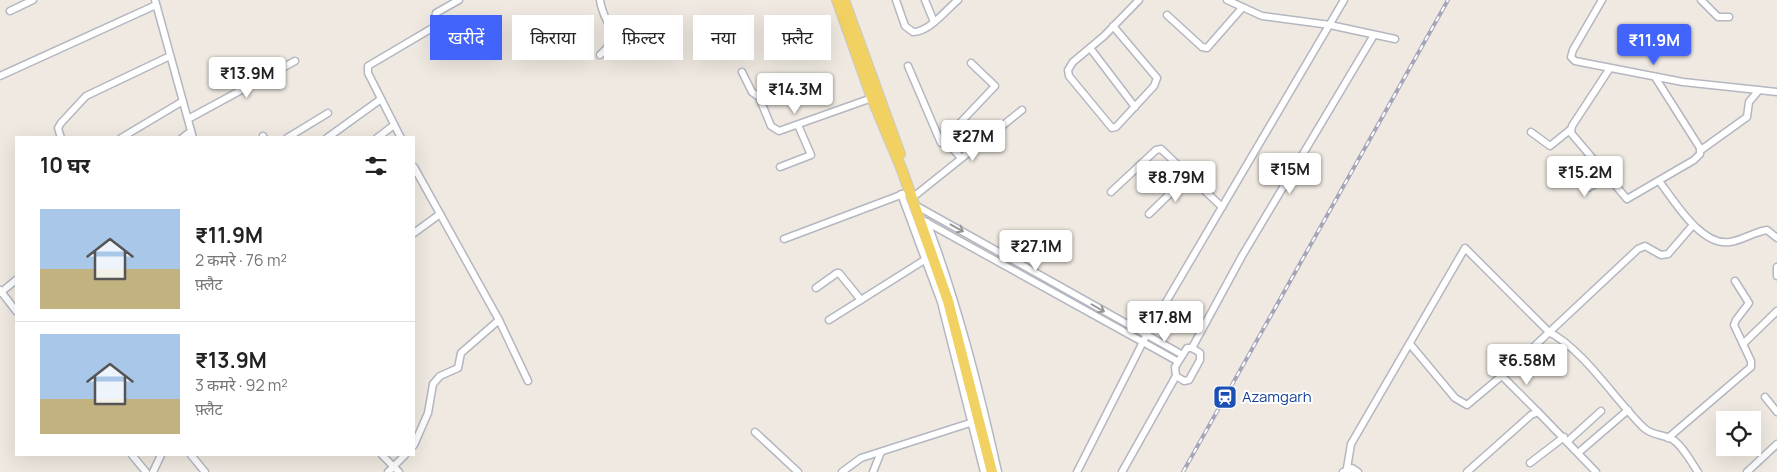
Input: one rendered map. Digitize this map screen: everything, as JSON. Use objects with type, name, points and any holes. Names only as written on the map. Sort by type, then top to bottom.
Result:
[{"type":"main road","points":[[837,0],[872,98],[902,170]]},
{"type":"main road","points":[[844,0],[899,147],[902,170],[909,197],[923,220],[948,302],[992,472]]},
{"type":"street","points":[[10,11],[33,0]]},
{"type":"street","points":[[400,136],[368,74],[368,66],[434,27],[436,13],[459,0]]},
{"type":"street","points":[[600,0],[613,38],[610,46],[600,55]]},
{"type":"street","points":[[896,0],[905,26],[910,31],[918,32],[934,22],[958,0]]},
{"type":"street","points":[[925,0],[934,22]]},
{"type":"street","points":[[1113,26],[1157,78],[1156,84],[1116,127],[1112,128],[1069,76],[1070,66],[1138,0]]},
{"type":"street","points":[[1227,0],[1242,8],[1273,18],[1330,26],[1395,39]]},
{"type":"street","points":[[1077,472],[1145,339],[1344,0]]},
{"type":"street","points":[[1602,0],[1571,57],[1575,61],[1655,77],[1777,92]]},
{"type":"street","points":[[1701,0],[1718,17],[1729,17]]},
{"type":"street","points":[[0,76],[155,2],[192,134]]},
{"type":"street","points":[[1167,15],[1202,47],[1207,48],[1242,8]]},
{"type":"street","points":[[1122,472],[1176,376],[1174,367],[1181,354],[1188,348],[1192,348],[1242,256],[1374,35]]},
{"type":"street","points":[[1090,48],[1135,106]]},
{"type":"street","points":[[60,136],[58,128],[61,123],[86,96],[170,56]]},
{"type":"street","points":[[188,119],[295,61]]},
{"type":"street","points":[[908,66],[941,143],[994,86],[971,63]]},
{"type":"street","points":[[1531,132],[1550,146],[1571,129],[1610,68]]},
{"type":"street","points":[[742,72],[752,92],[759,96],[773,129],[779,131],[872,98]]},
{"type":"street","points":[[1655,77],[1701,150]]},
{"type":"street","points":[[1571,129],[1573,137],[1627,199],[1698,157],[1701,150],[1747,117],[1749,102],[1759,90]]},
{"type":"street","points":[[330,136],[381,98]]},
{"type":"street","points":[[124,136],[183,100]]},
{"type":"street","points":[[784,238],[909,197],[1022,110]]},
{"type":"street","points":[[290,136],[328,114]]},
{"type":"street","points":[[380,136],[394,125]]},
{"type":"street","points":[[780,167],[811,155],[798,125]]},
{"type":"street","points":[[945,140],[961,158]]},
{"type":"street","points":[[1111,192],[1159,149],[1179,164],[1188,176],[1222,207]]},
{"type":"street","points":[[1570,170],[1588,188],[1607,176]]},
{"type":"street","points":[[1150,214],[1188,176]]},
{"type":"street","points":[[416,179],[440,214],[499,320],[528,381]]},
{"type":"street","points":[[1660,181],[1693,225],[1699,231],[1720,242],[1735,241],[1764,230],[1770,231],[1777,238]]},
{"type":"street","points":[[909,197],[926,259],[941,302],[970,423],[984,472]]},
{"type":"street","points":[[909,197],[1145,339],[1177,361]]},
{"type":"street","points":[[415,232],[440,214]]},
{"type":"street","points":[[923,220],[1145,339],[1181,354]]},
{"type":"street","points":[[923,220],[953,295],[977,380],[998,472]]},
{"type":"street","points":[[1410,344],[1462,404],[1466,405],[1502,376],[1641,247],[1645,246],[1661,255],[1668,254],[1693,225]]},
{"type":"street","points":[[1358,472],[1354,468],[1345,470],[1352,444],[1465,248],[1549,332],[1562,340],[1650,433],[1668,438],[1678,445],[1698,472]]},
{"type":"street","points":[[829,320],[926,259]]},
{"type":"street","points":[[1777,268],[1777,276]]},
{"type":"street","points":[[816,288],[837,272],[861,300]]},
{"type":"street","points":[[15,281],[0,292],[15,310]]},
{"type":"street","points":[[1668,438],[1680,425],[1749,370],[1751,361],[1734,323],[1749,303],[1735,281]]},
{"type":"street","points":[[1742,344],[1777,311]]},
{"type":"street","points":[[415,444],[428,413],[432,388],[436,379],[458,368],[461,353],[499,320]]},
{"type":"street","points":[[1176,376],[1184,381],[1189,380],[1193,375],[1200,360],[1200,354],[1192,348]]},
{"type":"street","points":[[1502,376],[1566,439],[1596,472]]},
{"type":"street","points":[[1765,397],[1777,412]]},
{"type":"street","points":[[1578,453],[1628,410]]},
{"type":"street","points":[[1530,463],[1566,439],[1601,411]]},
{"type":"street","points":[[1467,472],[1531,415],[1538,412]]},
{"type":"street","points":[[842,472],[853,462],[970,423]]},
{"type":"street","points":[[755,432],[798,472]]},
{"type":"street","points":[[1747,472],[1777,444]]},
{"type":"street","points":[[873,472],[881,452]]},
{"type":"street","points":[[133,456],[146,472]]},
{"type":"street","points":[[153,472],[161,456]]},
{"type":"street","points":[[192,456],[205,472]]},
{"type":"street","points":[[383,456],[393,470],[404,456]]},
{"type":"railway","points":[[1183,472],[1448,0]]},
{"type":"place","name":"Azamgarh","points":[[1225,397]]}]
